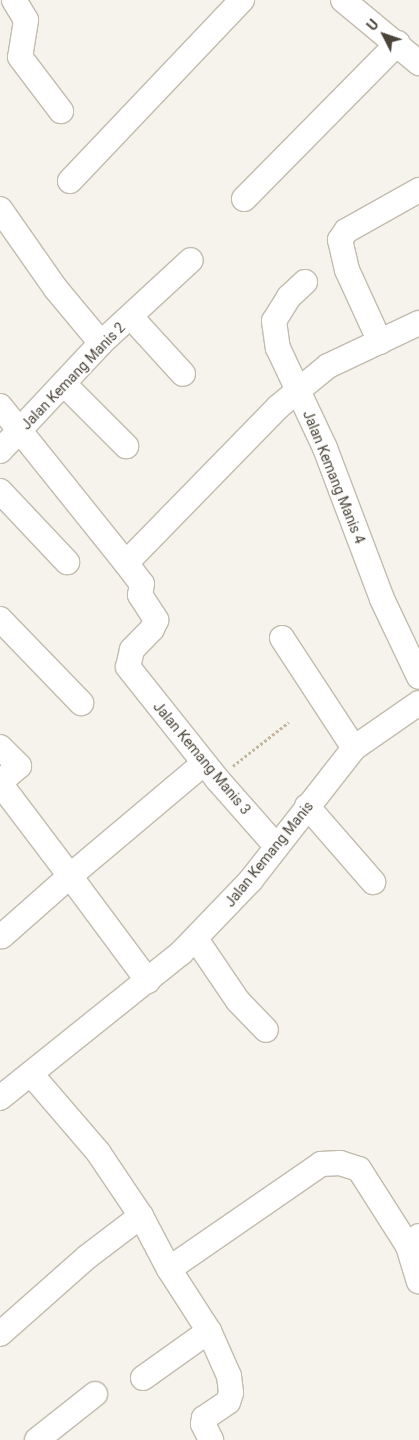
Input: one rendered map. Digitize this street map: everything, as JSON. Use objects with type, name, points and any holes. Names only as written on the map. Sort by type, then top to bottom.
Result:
[{"type":"street","points":[[14,0],[26,20],[20,57],[61,111]]},
{"type":"street","points":[[70,180],[242,0]]},
{"type":"street","points":[[343,0],[398,43],[419,63]]},
{"type":"street","points":[[244,199],[398,43]]},
{"type":"street","points":[[380,342],[347,270],[340,240],[346,231],[419,190]]},
{"type":"street","points":[[0,209],[56,289],[101,343]]},
{"type":"street","name":"Jalan Kemang Manis 2","points":[[0,451],[101,343],[191,260]]},
{"type":"street","name":"Jalan Kemang Manis 4","points":[[304,282],[289,297],[274,321],[281,357],[325,448],[382,599],[419,677]]},
{"type":"street","points":[[131,317],[183,374]]},
{"type":"street","points":[[0,406],[126,563],[248,436],[328,366],[419,323]]},
{"type":"street","points":[[64,384],[126,446]]},
{"type":"street","points":[[0,491],[67,562]]},
{"type":"street","name":"Jalan Kemang Manis 3","points":[[126,563],[142,584],[140,595],[156,620],[129,654],[129,668],[211,771],[276,846]]},
{"type":"street","points":[[0,619],[81,704]]},
{"type":"street","points":[[282,638],[354,748]]},
{"type":"street","name":"Jalan Kemang Manis","points":[[0,1098],[148,981],[196,939],[251,880],[354,748],[419,703]]},
{"type":"street","points":[[0,747],[19,766],[3,780],[2,786],[148,981]]},
{"type":"street","points":[[2,936],[70,876],[211,771]]},
{"type":"street","points":[[307,806],[373,882]]},
{"type":"street","points":[[196,939],[238,1001],[266,1030]]},
{"type":"street","points":[[31,1074],[98,1152],[141,1216],[170,1269],[209,1331],[229,1376],[231,1393],[228,1402],[204,1418],[203,1424],[212,1440]]},
{"type":"street","points":[[170,1269],[321,1164],[340,1163],[359,1169],[414,1241],[419,1282]]},
{"type":"street","points":[[0,1334],[87,1257],[141,1216]]},
{"type":"street","points":[[143,1378],[209,1331]]},
{"type":"street","points":[[38,1440],[94,1394]]},
{"type":"path","points":[[211,771],[289,722]]}]
